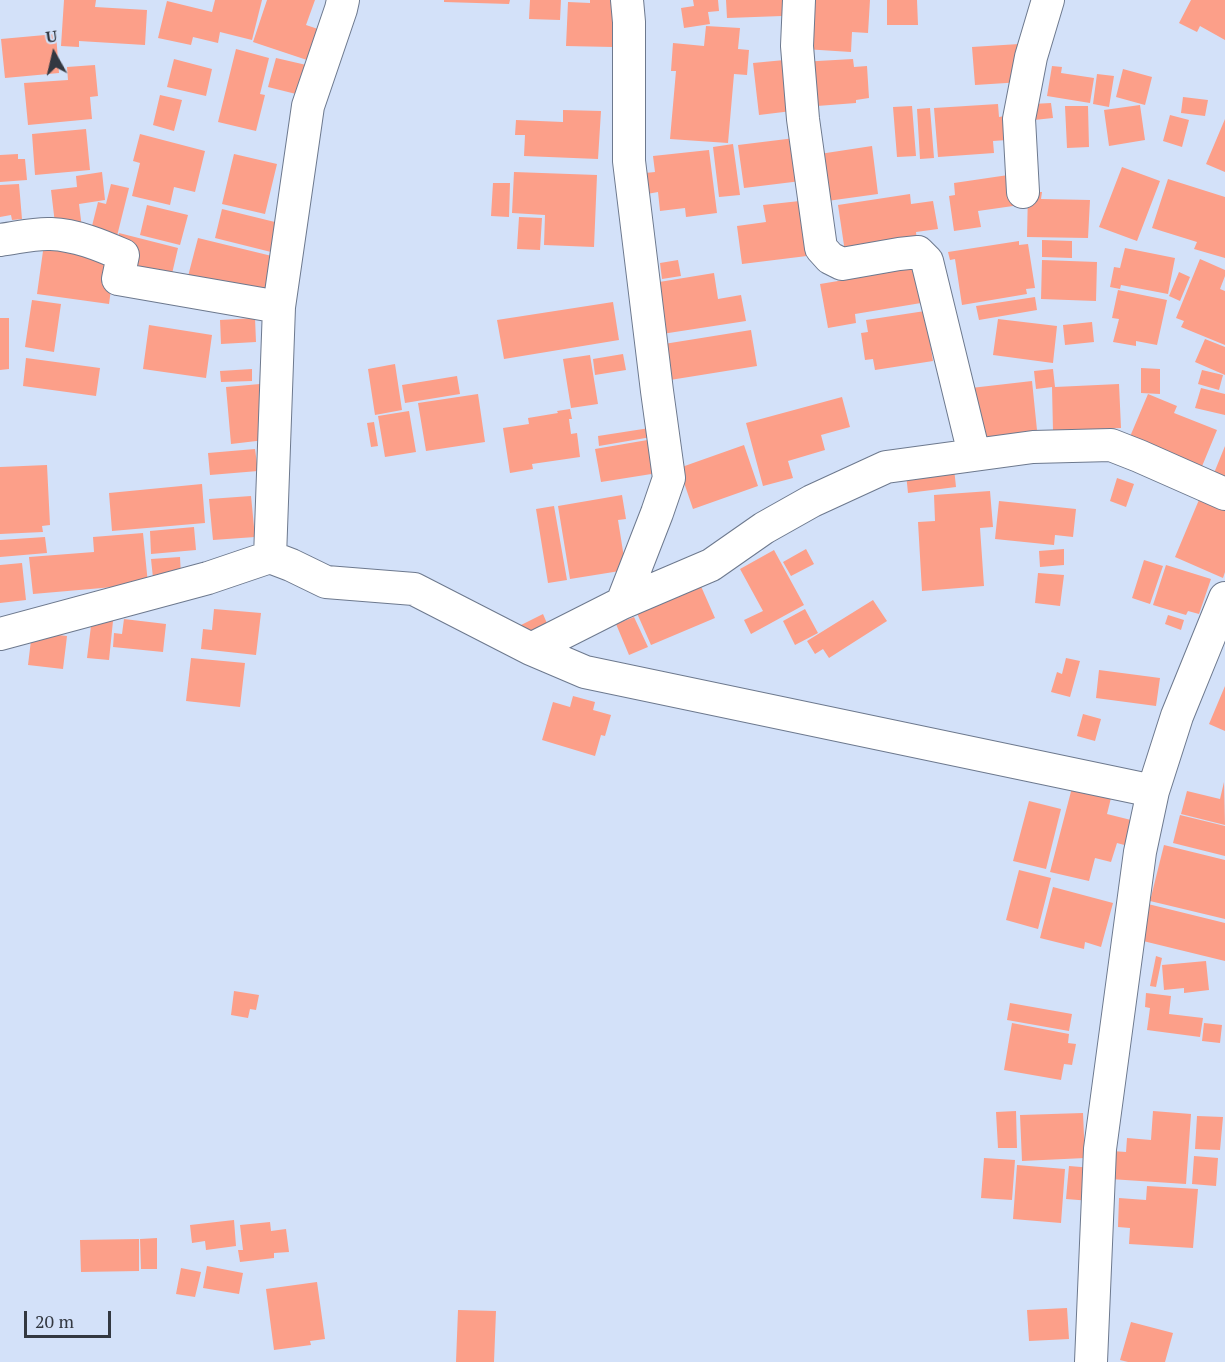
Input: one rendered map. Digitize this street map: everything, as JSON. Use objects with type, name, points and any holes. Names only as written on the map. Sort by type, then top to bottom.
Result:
[{"type":"street","points":[[270,557],[279,307],[308,106],[342,0]]},
{"type":"street","points":[[622,603],[669,478],[629,161],[627,0]]},
{"type":"street","points":[[799,0],[797,46],[803,119],[821,248],[830,258],[842,264],[918,252],[927,261],[974,454]]},
{"type":"street","points":[[1023,192],[1019,119],[1031,57],[1048,0]]},
{"type":"street","points":[[0,240],[49,234],[69,236],[123,255],[118,279],[279,307]]},
{"type":"street","points":[[531,649],[622,603],[711,565],[764,528],[812,501],[886,467],[1033,447],[1111,446],[1225,494]]},
{"type":"street","points":[[0,634],[208,578],[270,557],[326,582],[414,589],[531,649],[585,672],[1153,791]]},
{"type":"street","points":[[1090,1362],[1100,1149],[1140,852],[1153,791],[1177,716],[1225,598]]},
{"type":"building","points":[[64,0],[96,0],[95,7],[147,10],[145,45],[79,41],[79,47],[61,46]]},
{"type":"building","points":[[215,0],[262,0],[252,40],[220,32],[218,43],[193,37],[191,45],[158,38],[167,1],[212,12]]},
{"type":"building","points":[[267,0],[315,0],[306,25],[327,32],[316,63],[253,42]]},
{"type":"building","points":[[444,0],[510,0],[509,4],[444,2]]},
{"type":"building","points":[[530,0],[561,0],[560,20],[529,19]]},
{"type":"building","points":[[590,0],[615,0],[613,47],[566,46],[568,2],[590,3]]},
{"type":"building","points":[[693,0],[718,0],[719,11],[708,12],[710,24],[684,28],[681,8],[694,6]]},
{"type":"building","points":[[726,0],[782,0],[782,16],[727,18]]},
{"type":"building","points":[[807,0],[870,0],[868,33],[852,32],[851,52],[804,49]]},
{"type":"building","points":[[887,0],[917,0],[918,25],[887,25]]},
{"type":"building","points":[[1191,0],[1225,0],[1225,40],[1200,26],[1197,32],[1179,23]]},
{"type":"building","points":[[706,26],[740,28],[738,49],[749,50],[747,75],[734,74],[728,143],[670,139],[676,71],[671,71],[673,43],[704,46]]},
{"type":"building","points":[[56,34],[59,73],[5,78],[1,39]]},
{"type":"building","points":[[1019,44],[1022,82],[975,85],[972,47]]},
{"type":"building","points":[[236,49],[269,58],[260,94],[265,95],[256,131],[218,122]]},
{"type":"building","points":[[276,58],[315,67],[308,97],[268,87]]},
{"type":"building","points":[[174,59],[212,69],[206,96],[167,87]]},
{"type":"building","points":[[795,59],[800,110],[759,115],[753,63]]},
{"type":"building","points":[[853,59],[854,67],[867,66],[869,98],[856,100],[856,103],[804,107],[800,62]]},
{"type":"building","points":[[95,65],[98,96],[90,97],[92,119],[28,125],[24,83],[68,80],[67,67]]},
{"type":"building","points":[[1052,66],[1062,67],[1061,73],[1094,78],[1090,103],[1047,96]]},
{"type":"building","points":[[1123,69],[1152,77],[1145,105],[1116,97]]},
{"type":"building","points":[[1097,74],[1114,76],[1109,107],[1093,104]]},
{"type":"building","points":[[160,95],[182,100],[174,131],[153,125]]},
{"type":"building","points":[[1183,97],[1208,100],[1205,116],[1181,113]]},
{"type":"building","points":[[1051,103],[1053,118],[1034,120],[1032,104]]},
{"type":"building","points":[[998,104],[999,117],[1005,116],[1007,140],[993,141],[994,153],[938,157],[934,108]]},
{"type":"building","points":[[1140,105],[1145,140],[1109,146],[1104,110]]},
{"type":"building","points":[[912,106],[916,156],[897,157],[893,107]]},
{"type":"building","points":[[1065,106],[1088,106],[1089,147],[1067,148]]},
{"type":"building","points":[[930,108],[934,158],[920,159],[917,109]]},
{"type":"building","points":[[563,110],[601,111],[598,159],[524,156],[525,135],[515,135],[516,120],[563,122]]},
{"type":"building","points":[[1170,115],[1189,120],[1182,147],[1163,141]]},
{"type":"building","points":[[1225,119],[1225,172],[1206,164]]},
{"type":"building","points":[[86,129],[90,170],[35,175],[32,134]]},
{"type":"building","points":[[140,134],[205,151],[195,192],[174,187],[170,205],[132,196],[140,163],[133,161]]},
{"type":"building","points":[[795,138],[801,181],[744,188],[738,145]]},
{"type":"building","points":[[733,144],[740,195],[719,197],[713,147]]},
{"type":"building","points":[[872,146],[878,194],[820,202],[813,155]]},
{"type":"building","points":[[709,150],[717,213],[686,217],[685,208],[660,211],[658,192],[647,194],[645,173],[655,172],[653,156]]},
{"type":"building","points":[[18,154],[18,159],[25,159],[27,180],[0,182],[0,155]]},
{"type":"building","points":[[234,154],[277,164],[265,214],[222,204]]},
{"type":"building","points":[[1122,167],[1160,181],[1137,241],[1099,227]]},
{"type":"building","points":[[102,172],[105,200],[79,204],[82,228],[56,232],[51,190],[77,187],[76,176]]},
{"type":"building","points":[[514,172],[597,175],[594,247],[544,245],[545,215],[512,213]]},
{"type":"building","points":[[1015,174],[1020,205],[978,211],[981,227],[954,231],[949,196],[955,195],[954,183]]},
{"type":"building","points":[[1168,179],[1225,197],[1225,258],[1194,249],[1197,242],[1152,228]]},
{"type":"building","points":[[493,183],[510,183],[509,217],[491,216]]},
{"type":"building","points":[[19,184],[22,219],[12,220],[11,215],[0,217],[0,185]]},
{"type":"building","points":[[111,184],[129,188],[117,236],[91,230],[98,202],[106,204]]},
{"type":"building","points":[[1028,192],[1042,192],[1041,199],[1090,200],[1088,238],[1027,237]]},
{"type":"building","points":[[910,194],[911,204],[933,201],[938,229],[916,232],[917,241],[845,252],[838,205]]},
{"type":"building","points":[[809,200],[815,255],[742,264],[737,226],[766,222],[763,205]]},
{"type":"building","points":[[147,205],[188,215],[180,245],[140,235]]},
{"type":"building","points":[[222,209],[279,223],[271,252],[215,238]]},
{"type":"building","points":[[519,217],[542,218],[540,250],[517,249]]},
{"type":"building","points":[[119,233],[178,248],[171,278],[124,267],[116,248]]},
{"type":"building","points":[[198,238],[280,258],[272,291],[187,280]]},
{"type":"building","points":[[1042,240],[1072,241],[1072,258],[1042,257]]},
{"type":"building","points":[[1019,241],[1019,245],[1028,244],[1035,288],[1026,289],[1027,294],[962,305],[955,259],[950,260],[948,252]]},
{"type":"building","points":[[44,244],[116,254],[109,304],[37,294]]},
{"type":"building","points":[[1125,248],[1175,258],[1168,294],[1121,285],[1120,289],[1110,287],[1114,267],[1120,268]]},
{"type":"building","points":[[1200,259],[1225,270],[1220,289],[1225,291],[1225,345],[1181,327],[1184,321],[1176,318]]},
{"type":"building","points":[[678,260],[681,276],[662,279],[660,263]]},
{"type":"building","points":[[914,260],[921,303],[855,314],[856,323],[828,328],[820,284],[856,278],[855,270]]},
{"type":"building","points":[[1042,260],[1097,262],[1096,301],[1041,299]]},
{"type":"building","points":[[1179,272],[1190,277],[1180,301],[1169,296]]},
{"type":"building","points":[[714,273],[718,299],[741,295],[746,321],[662,334],[653,283]]},
{"type":"building","points":[[1118,290],[1167,300],[1157,345],[1136,341],[1136,346],[1113,342],[1119,319],[1112,318]]},
{"type":"building","points":[[1035,297],[1037,310],[979,320],[976,306]]},
{"type":"building","points":[[32,300],[61,304],[54,352],[25,347]]},
{"type":"building","points":[[613,302],[619,340],[504,359],[497,320]]},
{"type":"building","points":[[925,311],[933,361],[875,370],[873,359],[865,360],[861,333],[868,332],[866,320]]},
{"type":"building","points":[[0,318],[9,318],[9,369],[0,370]]},
{"type":"building","points":[[255,318],[256,342],[221,344],[220,320]]},
{"type":"building","points":[[998,319],[1057,326],[1053,363],[993,355]]},
{"type":"building","points":[[1092,322],[1094,342],[1065,345],[1063,325]]},
{"type":"building","points":[[149,325],[212,335],[206,378],[143,369]]},
{"type":"building","points":[[751,330],[757,366],[670,380],[664,344]]},
{"type":"building","points":[[1205,339],[1225,347],[1225,375],[1195,362]]},
{"type":"building","points":[[623,354],[626,370],[595,375],[593,359]]},
{"type":"building","points":[[590,355],[598,404],[571,408],[563,359]]},
{"type":"building","points":[[26,358],[100,368],[96,396],[23,386]]},
{"type":"building","points":[[395,364],[402,410],[375,415],[368,369]]},
{"type":"building","points":[[1141,368],[1160,369],[1160,394],[1141,393]]},
{"type":"building","points":[[252,369],[252,381],[221,382],[220,371]]},
{"type":"building","points":[[1053,369],[1055,387],[1119,384],[1121,428],[1053,431],[1052,387],[1036,389],[1034,371]]},
{"type":"building","points":[[1202,370],[1223,375],[1219,390],[1198,384]]},
{"type":"building","points":[[457,376],[460,394],[405,403],[402,385]]},
{"type":"building","points":[[1032,381],[1038,440],[977,441],[971,388]]},
{"type":"building","points":[[260,384],[265,440],[231,444],[226,387]]},
{"type":"building","points":[[1201,388],[1225,394],[1225,415],[1195,408]]},
{"type":"building","points":[[478,394],[485,442],[426,451],[418,403]]},
{"type":"building","points":[[1148,394],[1177,406],[1174,413],[1217,430],[1198,476],[1129,439]]},
{"type":"building","points":[[842,397],[850,427],[821,435],[825,450],[788,461],[793,478],[763,486],[746,423]]},
{"type":"building","points":[[570,409],[571,434],[577,433],[580,457],[532,464],[533,469],[510,473],[503,428],[529,424],[528,418]]},
{"type":"building","points":[[409,411],[416,452],[385,457],[378,416]]},
{"type":"building","points":[[374,422],[378,446],[371,447],[367,423]]},
{"type":"building","points":[[656,427],[657,436],[599,446],[598,436]]},
{"type":"building","points":[[659,438],[664,472],[601,482],[595,449]]},
{"type":"building","points":[[744,445],[758,486],[693,509],[679,468]]},
{"type":"building","points":[[1225,446],[1225,483],[1212,478]]},
{"type":"building","points":[[255,449],[258,471],[210,475],[208,453]]},
{"type":"building","points":[[47,465],[50,525],[42,526],[43,532],[0,534],[0,467]]},
{"type":"building","points":[[954,468],[956,487],[908,493],[906,474]]},
{"type":"building","points":[[1117,478],[1134,484],[1126,507],[1110,501]]},
{"type":"building","points":[[202,484],[205,523],[112,531],[109,493]]},
{"type":"building","points":[[990,491],[993,527],[980,528],[984,586],[922,591],[918,522],[935,521],[934,495]]},
{"type":"building","points":[[622,495],[626,519],[618,520],[626,570],[570,579],[558,506]]},
{"type":"building","points":[[1201,495],[1225,505],[1225,572],[1223,578],[1175,557]]},
{"type":"building","points":[[251,496],[255,537],[213,540],[209,499]]},
{"type":"building","points":[[999,501],[1076,509],[1073,537],[1055,535],[1054,545],[995,539]]},
{"type":"building","points":[[554,506],[567,580],[548,583],[536,509]]},
{"type":"building","points":[[194,527],[196,550],[151,554],[150,531]]},
{"type":"building","points":[[143,533],[148,584],[33,594],[29,557],[94,552],[93,537]]},
{"type":"building","points":[[45,537],[47,553],[0,557],[0,540]]},
{"type":"building","points":[[806,549],[814,564],[791,576],[783,562]]},
{"type":"building","points":[[1064,549],[1064,565],[1040,567],[1039,551]]},
{"type":"building","points":[[774,550],[804,605],[751,634],[744,620],[763,611],[740,569]]},
{"type":"building","points":[[180,557],[181,575],[153,578],[151,559]]},
{"type":"building","points":[[1144,560],[1163,566],[1150,604],[1132,598]]},
{"type":"building","points":[[22,563],[26,600],[0,603],[0,565]]},
{"type":"building","points":[[1166,565],[1211,579],[1199,614],[1188,611],[1186,615],[1153,605]]},
{"type":"building","points":[[1038,573],[1064,575],[1060,606],[1035,603]]},
{"type":"building","points":[[700,584],[715,618],[651,645],[636,611]]},
{"type":"building","points":[[873,600],[887,621],[829,658],[823,649],[815,654],[807,641]]},
{"type":"building","points":[[214,609],[261,613],[256,655],[201,649],[203,629],[212,630]]},
{"type":"building","points":[[805,609],[818,633],[795,645],[783,621]]},
{"type":"building","points":[[543,614],[549,628],[526,640],[519,626]]},
{"type":"building","points":[[1168,615],[1184,620],[1181,630],[1165,624]]},
{"type":"building","points":[[634,617],[648,647],[629,655],[616,624]]},
{"type":"building","points":[[92,618],[113,621],[109,660],[87,658]]},
{"type":"building","points":[[124,619],[166,624],[163,652],[113,647],[114,633],[122,634]]},
{"type":"building","points":[[32,632],[67,636],[63,669],[28,665]]},
{"type":"building","points":[[191,658],[245,663],[240,707],[186,701]]},
{"type":"building","points":[[1066,658],[1080,661],[1070,697],[1051,692],[1057,672],[1062,674]]},
{"type":"building","points":[[1099,670],[1160,678],[1156,706],[1096,698]]},
{"type":"building","points":[[1225,686],[1225,731],[1209,724]]},
{"type":"building","points":[[573,696],[595,702],[593,710],[611,715],[605,736],[601,735],[595,756],[542,740],[553,702],[570,707]]},
{"type":"building","points":[[1083,714],[1101,719],[1095,741],[1077,736]]},
{"type":"building","points":[[1074,780],[1113,790],[1107,814],[1135,821],[1128,846],[1117,843],[1111,862],[1095,858],[1089,881],[1050,872]]},
{"type":"building","points":[[1224,782],[1225,825],[1181,814],[1187,791],[1220,799]]},
{"type":"building","points":[[1029,801],[1061,809],[1046,869],[1013,861]]},
{"type":"building","points":[[1180,815],[1225,826],[1225,856],[1173,843]]},
{"type":"building","points":[[1164,845],[1225,860],[1225,919],[1150,901]]},
{"type":"building","points":[[1019,870],[1051,878],[1038,929],[1006,920]]},
{"type":"building","points":[[1053,887],[1113,903],[1101,947],[1085,942],[1084,949],[1040,938]]},
{"type":"building","points":[[1148,904],[1225,923],[1225,961],[1139,940]]},
{"type":"building","points":[[1156,956],[1162,958],[1156,987],[1150,986]]},
{"type":"building","points":[[1206,961],[1209,990],[1184,993],[1184,988],[1164,990],[1162,965]]},
{"type":"building","points":[[234,991],[259,995],[256,1010],[250,1009],[248,1018],[231,1015]]},
{"type":"building","points":[[1146,993],[1171,996],[1169,1014],[1203,1018],[1200,1037],[1147,1030],[1150,1008],[1145,1007]]},
{"type":"building","points":[[1010,1003],[1072,1014],[1069,1031],[1007,1020]]},
{"type":"building","points":[[1012,1023],[1069,1034],[1068,1043],[1076,1044],[1072,1065],[1064,1064],[1061,1080],[1004,1070]]},
{"type":"building","points":[[1204,1023],[1222,1025],[1220,1043],[1202,1041]]},
{"type":"building","points":[[1016,1111],[1017,1148],[998,1148],[996,1112]]},
{"type":"building","points":[[1153,1111],[1191,1114],[1186,1184],[1110,1179],[1112,1151],[1126,1152],[1127,1138],[1151,1140]]},
{"type":"building","points":[[1083,1113],[1085,1158],[1022,1161],[1020,1115]]},
{"type":"building","points":[[1197,1116],[1223,1117],[1220,1150],[1195,1149]]},
{"type":"building","points":[[1194,1156],[1218,1158],[1216,1186],[1192,1184]]},
{"type":"building","points":[[984,1158],[1015,1160],[1012,1200],[981,1198]]},
{"type":"building","points":[[1017,1165],[1065,1169],[1061,1223],[1013,1219]]},
{"type":"building","points":[[1069,1166],[1093,1168],[1091,1201],[1066,1199]]},
{"type":"building","points":[[1147,1186],[1198,1189],[1193,1248],[1129,1244],[1130,1228],[1118,1227],[1119,1198],[1146,1200]]},
{"type":"building","points":[[234,1220],[236,1246],[206,1250],[205,1241],[192,1243],[190,1225]]},
{"type":"building","points":[[270,1222],[271,1231],[286,1229],[289,1252],[274,1253],[274,1258],[240,1262],[238,1250],[243,1250],[240,1225]]},
{"type":"building","points":[[157,1238],[157,1269],[141,1269],[140,1239]]},
{"type":"building","points":[[139,1239],[139,1271],[81,1272],[80,1240]]},
{"type":"building","points":[[207,1266],[243,1273],[239,1294],[203,1288]]},
{"type":"building","points":[[181,1268],[201,1272],[195,1297],[176,1294]]},
{"type":"building","points":[[317,1282],[325,1339],[310,1341],[311,1345],[274,1350],[266,1289]]},
{"type":"building","points":[[1067,1308],[1069,1339],[1029,1341],[1027,1310]]},
{"type":"building","points":[[458,1310],[496,1311],[494,1362],[456,1362]]},
{"type":"building","points":[[1131,1322],[1173,1333],[1165,1362],[1120,1360]]}]
